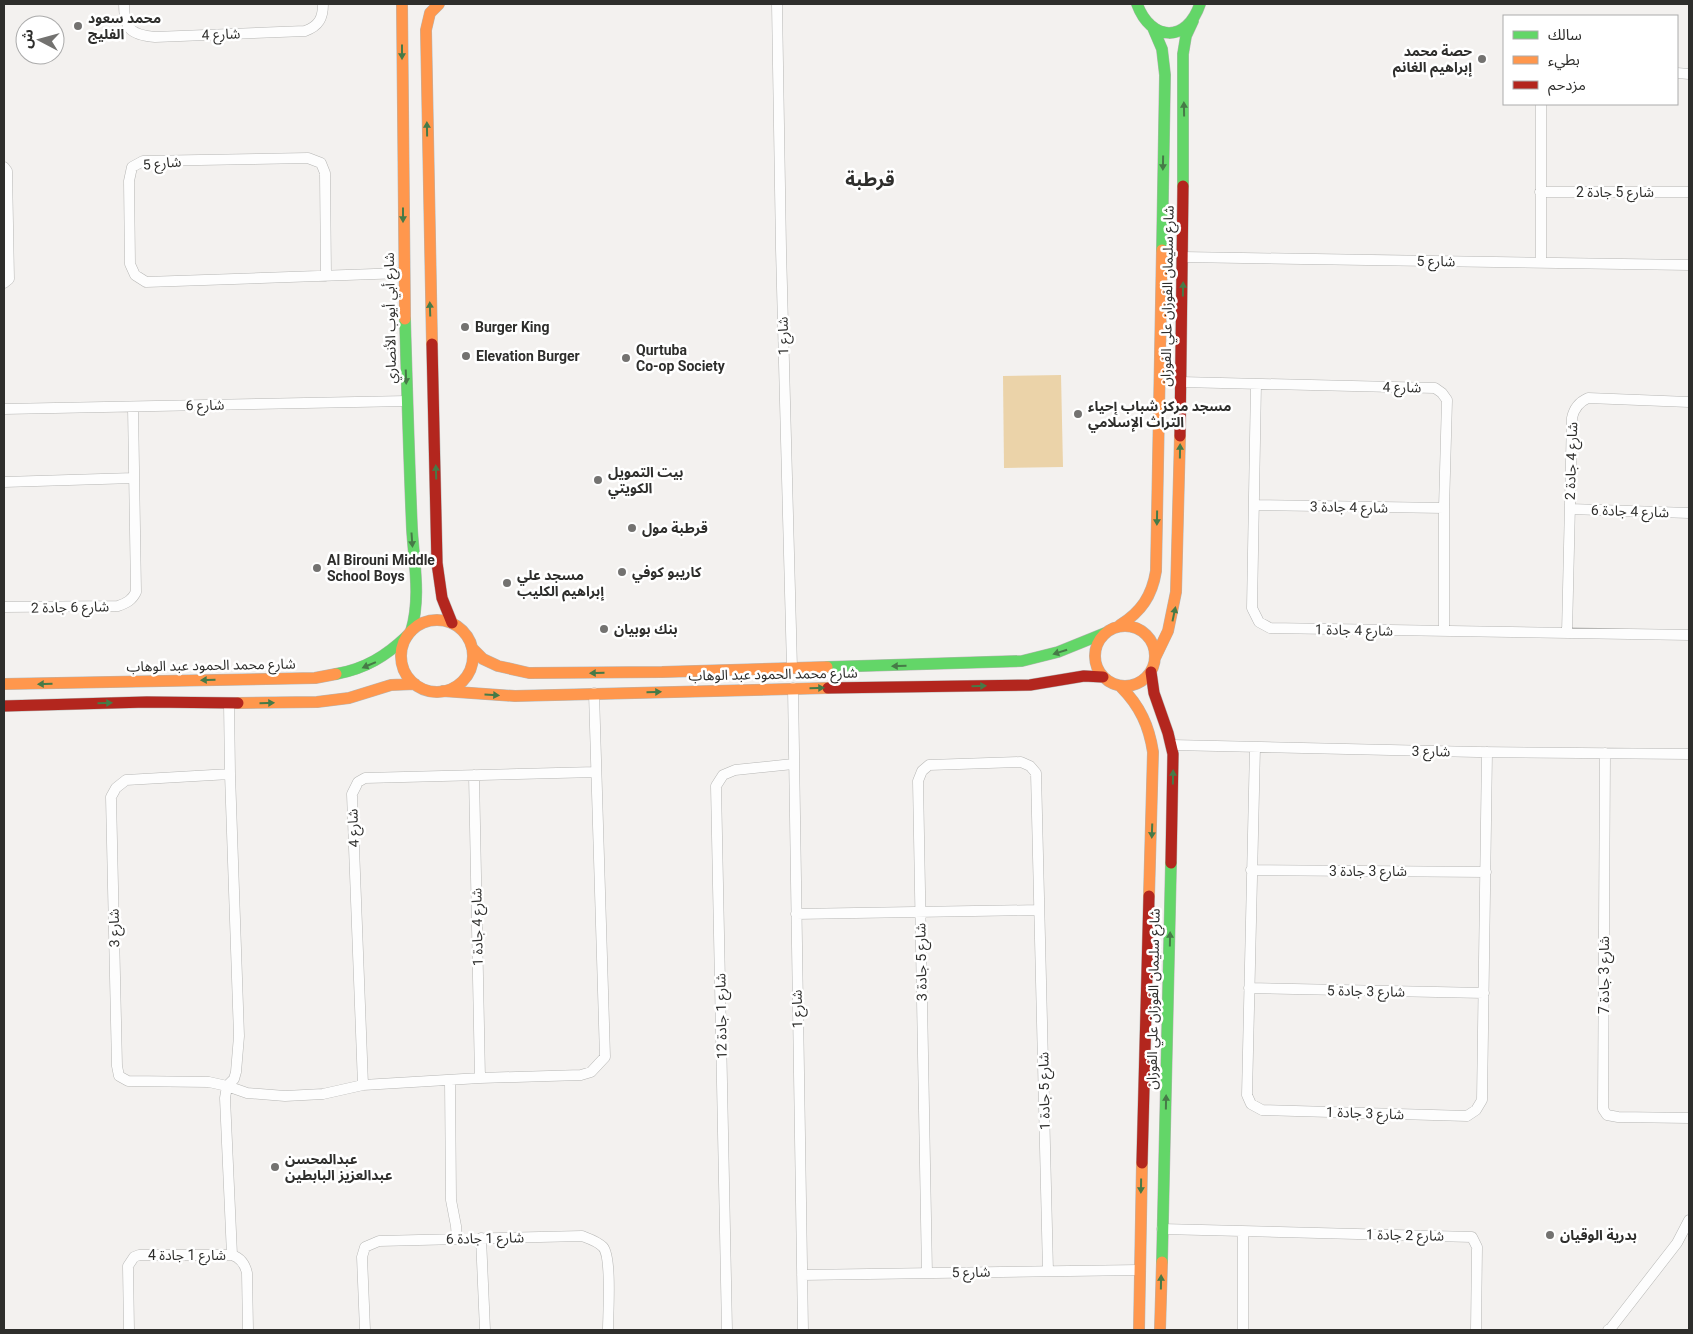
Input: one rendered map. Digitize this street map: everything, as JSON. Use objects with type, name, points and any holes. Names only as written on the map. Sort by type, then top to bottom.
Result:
[{"type":"street","name":"شارع 4","points":[[124,4],[126,21],[132,31],[142,36],[305,31],[311,29],[322,18],[322,4]]},
{"type":"street","name":"شارع أبي أيوب الأنصاري","points":[[402,4],[403,273],[406,401],[417,601],[416,614],[409,633]]},
{"type":"street","points":[[439,4],[430,13],[426,30],[420,157],[437,563],[440,591],[452,623],[467,636],[472,648],[472,660],[468,673],[455,686],[443,691],[425,690],[415,684],[404,670],[401,658],[402,647],[409,633],[421,623],[433,620],[452,623]]},
{"type":"street","name":"شارع 1","points":[[777,4],[781,249],[792,668]]},
{"type":"street","points":[[1132,4],[1139,9],[1148,25],[1166,32],[1185,28],[1209,4]]},
{"type":"street","name":"شارع سليمان الفوزان علي الفوزان","points":[[1156,658],[1172,622],[1176,596],[1183,256],[1183,54],[1186,36],[1200,4]]},
{"type":"street","name":"شارع سليمان الفوزان علي الفوزان","points":[[1120,626],[1143,607],[1152,590],[1156,571],[1165,66],[1162,49],[1153,28]]},
{"type":"street","points":[[1541,105],[1541,262]]},
{"type":"street","points":[[1164,128],[1174,127],[1184,130]]},
{"type":"street","points":[[402,161],[420,157]]},
{"type":"street","name":"شارع 5","points":[[326,276],[325,173],[321,163],[308,158],[143,161],[132,167],[129,181],[130,264],[134,275],[146,282],[326,276],[403,273]]},
{"type":"street","points":[[4,167],[7,171],[10,278],[4,283]]},
{"type":"street","name":"شارع 5 جادة 2","points":[[1540,192],[1689,192]]},
{"type":"street","name":"شارع 5","points":[[1183,256],[1689,265]]},
{"type":"street","name":"شارع 4","points":[[1181,382],[1435,388],[1442,393],[1447,400],[1444,508],[1444,631]]},
{"type":"street","name":"شارع 4 جادة 1","points":[[1256,384],[1252,608],[1259,622],[1270,628],[1689,635]]},
{"type":"street","name":"شارع 4 جادة 2","points":[[1567,633],[1572,418],[1575,409],[1588,398],[1689,402]]},
{"type":"street","name":"شارع 6","points":[[4,409],[406,401]]},
{"type":"street","name":"شارع 6 جادة 2","points":[[4,607],[118,606],[127,603],[133,598],[136,592],[134,407]]},
{"type":"street","points":[[4,482],[134,478]]},
{"type":"street","name":"شارع 4 جادة 3","points":[[1254,505],[1444,508]]},
{"type":"street","name":"شارع 4 جادة 6","points":[[1570,509],[1689,513]]},
{"type":"street","points":[[1120,626],[1137,628],[1146,635],[1153,644],[1156,658],[1151,672],[1141,683],[1121,687],[1112,684],[1102,677],[1096,667],[1094,654],[1098,643],[1105,633],[1120,626]]},
{"type":"street","name":"شارع محمد الحمود عبد الوهاب","points":[[4,684],[280,679],[340,674],[358,670],[379,661],[409,633]]},
{"type":"street","name":"شارع محمد الحمود عبد الوهاب","points":[[472,648],[483,659],[498,666],[529,673],[662,672],[1021,661],[1061,652],[1105,633]]},
{"type":"street","name":"شارع سليمان الفوزان علي الفوزان","points":[[1151,672],[1152,688],[1172,745],[1173,770],[1160,1330]]},
{"type":"street","name":"شارع محمد الحمود عبد الوهاب","points":[[443,691],[515,696],[792,688],[1030,685],[1050,683],[1077,676],[1102,677]]},
{"type":"street","points":[[177,681],[171,692],[177,702]]},
{"type":"street","points":[[146,682],[151,692],[147,702]]},
{"type":"street","points":[[4,706],[147,702],[317,702],[349,698],[391,685],[415,684]]},
{"type":"street","name":"شارع سليمان الفوزان علي الفوزان","points":[[1121,687],[1138,705],[1144,716],[1152,739],[1153,752],[1138,1330]]},
{"type":"street","name":"شارع 1","points":[[792,688],[803,1330]]},
{"type":"street","points":[[227,1086],[247,1093],[285,1096],[323,1094],[363,1085],[480,1078],[581,1075],[591,1072],[605,1057],[594,693]]},
{"type":"street","points":[[229,703],[239,1036],[236,1072],[234,1079],[227,1086],[225,1098],[232,1255]]},
{"type":"street","name":"شارع 3","points":[[1172,745],[1255,748],[1689,754]]},
{"type":"street","name":"شارع 3 جادة 1","points":[[1255,748],[1247,1095],[1251,1104],[1262,1110],[1467,1116],[1476,1110],[1482,1100],[1487,752]]},
{"type":"street","name":"شارع 3 جادة 7","points":[[1605,753],[1603,1109],[1607,1114],[1618,1117],[1689,1118]]},
{"type":"street","name":"شارع 5 جادة 3","points":[[927,1273],[918,781],[922,771],[929,764],[1021,762],[1030,766],[1036,773]]},
{"type":"street","name":"شارع 1 جادة 12","points":[[727,1330],[716,786],[722,775],[735,770],[793,764]]},
{"type":"street","name":"شارع 4","points":[[363,1085],[352,794],[358,782],[365,778],[596,772]]},
{"type":"street","name":"شارع 5 جادة 1","points":[[1036,773],[1048,1271]]},
{"type":"street","name":"شارع 3","points":[[227,1086],[209,1082],[128,1081],[119,1076],[117,1066],[111,797],[116,788],[126,780],[230,774]]},
{"type":"street","name":"شارع 4 جادة 1","points":[[474,775],[480,1078]]},
{"type":"street","name":"شارع 3 جادة 3","points":[[1251,870],[1486,872]]},
{"type":"street","points":[[796,914],[1039,910]]},
{"type":"street","name":"شارع 3 جادة 5","points":[[1249,988],[1484,993]]},
{"type":"street","points":[[450,1080],[451,1200],[457,1239]]},
{"type":"street","points":[[1143,1125],[1149,1131],[1157,1131],[1166,1122]]},
{"type":"street","points":[[1142,1154],[1145,1150],[1154,1148],[1165,1156]]},
{"type":"street","points":[[1608,1330],[1678,1243],[1689,1220]]},
{"type":"street","name":"شارع 2 جادة 1","points":[[1162,1229],[1472,1237],[1477,1247],[1476,1330]]},
{"type":"street","points":[[1243,1232],[1243,1330]]},
{"type":"street","name":"شارع 1 جادة 6","points":[[365,1330],[362,1257],[365,1247],[379,1240],[582,1236],[594,1240],[604,1248],[608,1260],[608,1330]]},
{"type":"street","points":[[481,1238],[485,1330]]},
{"type":"street","name":"شارع 1 جادة 4","points":[[129,1330],[128,1266],[138,1255],[232,1255],[241,1260],[246,1266],[248,1273],[248,1330]]},
{"type":"street","name":"شارع 5","points":[[802,1275],[1139,1270]]},
{"type":"shaded area","points":[[1061,375],[1063,467],[1004,468],[1003,376]]},
{"type":"traffic: fast","points":[[1137,4],[1143,17],[1151,26],[1169,33],[1187,26],[1200,4]]},
{"type":"traffic: fast","points":[[1183,186],[1183,54],[1186,36],[1193,21]]},
{"type":"traffic: fast","points":[[1153,28],[1162,49],[1165,75],[1162,250]]},
{"type":"traffic: fast","points":[[405,319],[412,529],[416,580],[416,606],[411,631]]},
{"type":"traffic: fast","points":[[827,667],[1022,661],[1058,652],[1105,633]]},
{"type":"traffic: fast","points":[[336,674],[356,669],[374,661],[407,636]]},
{"type":"traffic: fast","points":[[1162,1262],[1171,863]]},
{"type":"traffic: slow","points":[[402,4],[405,319]]},
{"type":"traffic: slow","points":[[432,344],[426,30],[430,13],[439,4]]},
{"type":"traffic: slow","points":[[1120,625],[1140,609],[1152,588],[1156,571],[1162,250]]},
{"type":"traffic: slow","points":[[1155,658],[1168,631],[1176,592],[1180,436]]},
{"type":"traffic: slow","points":[[437,620],[457,626],[467,636],[473,656],[467,676],[457,686],[437,692],[417,686],[407,676],[401,656],[407,636],[417,626],[437,620]]},
{"type":"traffic: slow","points":[[1119,626],[1131,626],[1147,634],[1153,644],[1155,656],[1153,668],[1147,678],[1131,686],[1119,686],[1103,678],[1095,662],[1095,650],[1103,634],[1119,626]]},
{"type":"traffic: slow","points":[[472,648],[483,659],[498,666],[529,673],[662,672],[827,667]]},
{"type":"traffic: slow","points":[[4,684],[315,678],[336,674]]},
{"type":"traffic: slow","points":[[238,703],[317,702],[349,698],[391,685],[415,684]]},
{"type":"traffic: slow","points":[[1121,687],[1128,694],[1143,717],[1153,752],[1149,896]]},
{"type":"traffic: slow","points":[[443,691],[515,696],[828,688]]},
{"type":"traffic: slow","points":[[1139,1330],[1142,1163]]},
{"type":"traffic: slow","points":[[1160,1330],[1162,1262]]},
{"type":"traffic: jam","points":[[1180,436],[1183,186]]},
{"type":"traffic: jam","points":[[432,344],[437,563],[442,598],[452,623]]},
{"type":"traffic: jam","points":[[1151,672],[1154,693],[1173,754],[1171,863]]},
{"type":"traffic: jam","points":[[828,688],[1030,685],[1084,676],[1103,677]]},
{"type":"traffic: jam","points":[[4,706],[147,702],[238,703]]},
{"type":"traffic: jam","points":[[1142,1163],[1149,896]]},
{"type":"place","name":"محمد سعود الفليج","points":[[78,26]]},
{"type":"place","name":"حصة محمد إبراهيم الغانم","points":[[1482,59]]},
{"type":"place","name":"Burger King","points":[[465,327]]},
{"type":"place","name":"Elevation Burger","points":[[466,356]]},
{"type":"place","name":"Qurtuba Co-op Society","points":[[626,358]]},
{"type":"place","name":"مسجد مركز شباب إحياء التراث الإسلامي","points":[[1078,414]]},
{"type":"place","name":"بيت التمويل الكويتي","points":[[598,480]]},
{"type":"place","name":"قرطبة مول","points":[[632,528]]},
{"type":"place","name":"Al Birouni Middle School Boys","points":[[317,568]]},
{"type":"place","name":"كاريبو كوفي","points":[[622,572]]},
{"type":"place","name":"مسجد علي إبراهيم الكليب","points":[[507,583]]},
{"type":"place","name":"بنك بوبيان","points":[[604,629]]},
{"type":"place","name":"عبدالمحسن عبدالعزيز البابطين","points":[[275,1167]]},
{"type":"place","name":"بدرية الوقيان","points":[[1550,1235]]},
{"type":"district","name":"قرطبة","points":[[870,179]]}]
